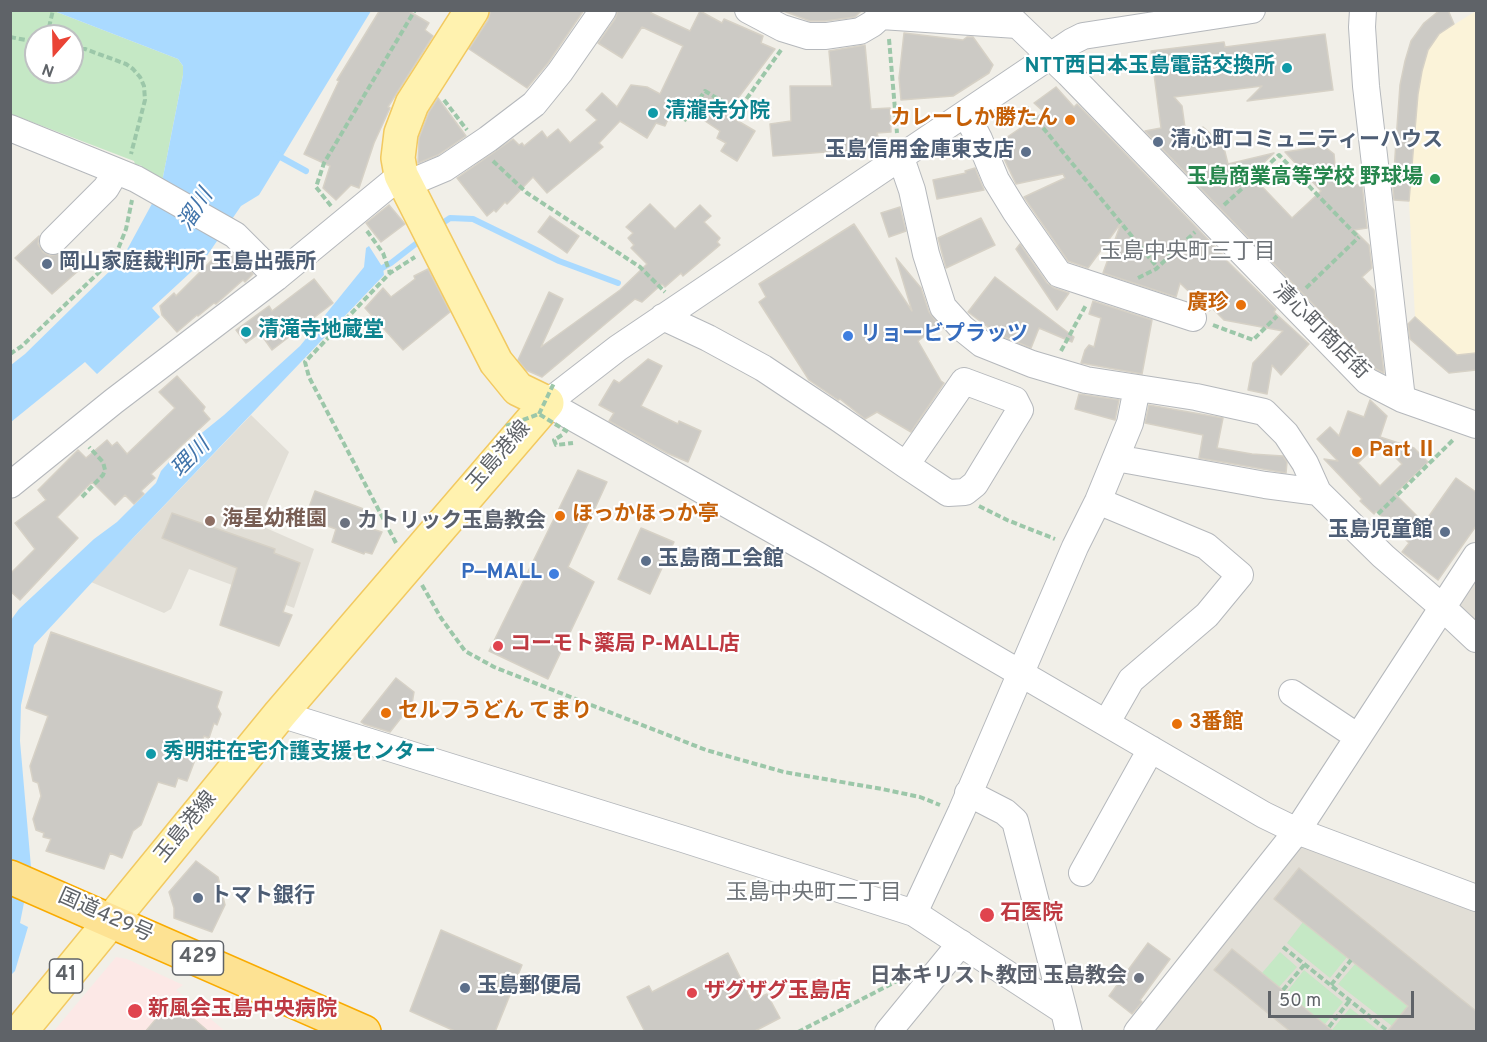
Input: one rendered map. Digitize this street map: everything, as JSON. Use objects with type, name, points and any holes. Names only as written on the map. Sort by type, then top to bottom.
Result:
[{"type":"highway","name":"国道429号","points":[[21,881],[364,1032]]},
{"type":"main road","name":"玉島港線","points":[[111,920],[280,714],[546,400],[518,389],[496,362],[404,179],[398,158],[401,134],[412,104],[472,10]]},
{"type":"main road","name":"41","points":[[20,1032],[111,920]]},
{"type":"street","points":[[10,485],[277,277],[349,217],[404,179],[445,168],[534,104],[560,72],[603,10]]},
{"type":"street","points":[[748,10],[782,28],[808,36],[860,31],[884,14],[1009,18]]},
{"type":"street","points":[[1363,10],[1366,86],[1402,399]]},
{"type":"street","points":[[1244,11],[1083,36],[671,312],[546,400],[1107,722],[1264,815],[1297,831],[1476,898]]},
{"type":"street","name":"清心町商店街","points":[[1009,18],[1069,74],[1367,381],[1402,399],[1472,423]]},
{"type":"street","points":[[966,114],[996,180],[1059,274],[1193,318]]},
{"type":"street","points":[[10,128],[126,175],[235,235],[277,277]]},
{"type":"street","points":[[901,158],[912,190],[926,254],[943,307],[962,328],[982,344],[1086,380],[1196,397],[1264,412],[1286,434],[1305,463],[1318,492],[1383,556],[1476,639]]},
{"type":"street","points":[[53,241],[106,188],[126,175]]},
{"type":"street","points":[[671,312],[708,338],[763,368],[906,465],[948,493],[965,492],[975,484],[1020,410],[1015,399],[964,381],[906,465]]},
{"type":"street","points":[[914,913],[1075,547],[1098,501],[1130,423],[1137,388]]},
{"type":"street","points":[[1116,458],[1265,485],[1318,492]]},
{"type":"street","points":[[1098,501],[1206,546],[1240,576],[1207,615],[1131,680],[1107,722]]},
{"type":"street","points":[[1137,1032],[1297,831],[1476,556]]},
{"type":"street","points":[[1292,693],[1358,737]]},
{"type":"street","points":[[280,714],[683,838],[914,913],[961,943],[1066,1022]]},
{"type":"street","points":[[1082,873],[1151,748]]},
{"type":"street","points":[[964,802],[1005,812],[1015,821],[1066,1022]]},
{"type":"street","points":[[888,1032],[961,943]]},
{"type":"path","points":[[390,273],[383,253],[316,187],[324,163],[415,10]]},
{"type":"path","points":[[884,14],[901,158]]},
{"type":"path","points":[[684,121],[705,91],[738,111],[794,32]]},
{"type":"path","points":[[10,354],[22,346],[116,257],[126,229],[126,175],[144,107],[144,86],[134,69],[126,64],[84,49]]},
{"type":"path","points":[[428,78],[498,168],[527,193],[640,267],[671,312]]},
{"type":"path","points":[[1026,107],[1157,267]]},
{"type":"path","points":[[1051,369],[1104,289],[1157,267],[1279,155],[1358,237]]},
{"type":"path","points":[[432,234],[390,273],[305,362],[309,377],[386,527],[441,618],[465,651],[494,667],[706,750],[784,772],[920,797],[964,802]]},
{"type":"path","points":[[1193,318],[1253,340],[1358,237],[1383,236]]},
{"type":"path","points":[[506,426],[546,400],[568,432]]},
{"type":"path","points":[[1378,514],[1472,423]]},
{"type":"path","points":[[76,432],[105,467],[103,475],[82,497]]},
{"type":"path","points":[[954,493],[1007,520],[1075,547]]},
{"type":"path","points":[[1283,947],[1388,1031]]},
{"type":"path","points":[[1331,985],[1351,960]]},
{"type":"path","points":[[1283,990],[1305,964]]},
{"type":"path","points":[[798,1032],[910,975]]},
{"type":"path","points":[[1329,1027],[1350,1000]]},
{"type":"shaded area","name":"海星幼稚園","points":[[251,415],[289,452],[264,510],[272,513],[266,528],[314,549],[294,608],[189,569],[171,609],[164,613],[91,582]]},
{"type":"shaded area","points":[[1476,569],[1476,629],[1452,605]]},
{"type":"shaded area","points":[[1299,845],[1476,912],[1476,1031],[1150,1032]]},
{"type":"shaded area","name":"新風会玉島中央病院","points":[[116,957],[127,959],[183,985],[176,990],[225,1031],[53,1032]]},
{"type":"green space","points":[[10,11],[54,11],[178,59],[183,66],[183,75],[161,187],[143,177],[142,166],[135,164],[134,161],[11,114]]},
{"type":"green space","points":[[1303,922],[1347,957],[1330,978],[1287,943]]},
{"type":"green space","points":[[1280,952],[1297,967],[1279,987],[1262,973]]},
{"type":"green space","points":[[1355,964],[1408,1006],[1392,1026],[1338,984]]},
{"type":"green space","points":[[1304,970],[1343,1002],[1325,1024],[1286,993]]},
{"type":"green space","points":[[1350,1008],[1379,1031],[1332,1030]]},
{"type":"sand","name":"玉島商業高等学校 野球場","points":[[1476,11],[1476,353],[1457,355],[1415,317],[1409,201],[1418,94],[1428,50],[1439,34]]},
{"type":"water","name":"溜川","points":[[54,11],[371,11],[259,195],[241,206],[204,260],[152,308],[160,317],[97,374],[85,362],[11,422],[11,365],[122,259],[161,187],[183,75],[183,66],[178,59]]},
{"type":"water","name":"理川","points":[[369,246],[383,268],[384,275],[34,645],[21,705],[20,741],[31,867],[20,923],[28,927],[15,971],[11,975],[11,620],[19,609],[94,539],[117,522],[156,483],[161,471],[177,453],[224,415],[300,346],[364,267],[366,248]]},
{"type":"building","points":[[380,10],[407,10],[429,23],[425,30],[433,36],[388,107],[390,108],[374,143],[359,188],[351,185],[336,200],[323,188],[330,166],[304,154],[339,81],[337,80]]},
{"type":"building","points":[[491,10],[584,10],[548,63],[527,88],[469,49],[488,20]]},
{"type":"building","points":[[618,10],[653,10],[651,13],[690,31],[700,11],[722,23],[724,19],[763,36],[761,43],[775,49],[726,114],[755,131],[737,161],[721,151],[726,143],[717,138],[720,131],[705,121],[707,117],[676,101],[665,126],[656,123],[647,138],[620,121],[599,143],[603,147],[547,193],[533,177],[507,204],[505,202],[496,212],[494,210],[487,216],[457,178],[513,139],[519,145],[522,143],[524,146],[542,131],[547,138],[558,129],[570,143],[597,120],[586,110],[602,93],[617,107],[631,85],[647,87],[660,94],[683,46],[642,27],[622,58],[598,43],[615,19]]},
{"type":"building","points":[[781,10],[862,10],[855,17],[810,21]]},
{"type":"building","points":[[1440,10],[1448,10],[1454,24],[1439,34],[1428,50],[1418,94],[1409,201],[1394,200],[1400,85],[1405,61],[1411,41],[1424,23]]},
{"type":"building","points":[[904,33],[963,40],[973,37],[993,65],[989,73],[953,96],[901,100],[899,78]]},
{"type":"building","points":[[1325,34],[1333,90],[1247,101],[1262,86],[1174,97],[1182,106],[1187,142],[1203,127],[1212,135],[1219,128],[1228,164],[1274,153],[1251,175],[1292,218],[1321,191],[1285,152],[1324,146],[1334,154],[1337,187],[1362,184],[1367,228],[1354,230],[1369,245],[1372,268],[1362,277],[1374,290],[1384,373],[1376,369],[1145,131],[1161,128],[1151,51],[1224,42],[1225,47]]},
{"type":"building","points":[[865,45],[871,109],[890,108],[891,132],[877,133],[880,144],[856,152],[856,154],[827,156],[826,152],[773,156],[770,124],[791,121],[790,86],[832,86],[829,51]]},
{"type":"building","points":[[1056,87],[1074,107],[1077,104],[1089,116],[1226,260],[1276,309],[1274,312],[1309,344],[1281,375],[1272,365],[1267,394],[1248,390],[1253,363],[1283,331],[1224,320],[1212,308],[1209,311],[1180,283],[1176,297],[1103,273],[1121,223],[1088,268],[1068,261],[1028,203],[1024,197],[1065,178],[1063,174],[1016,184],[997,144],[1044,112],[1034,103]]},
{"type":"building","points":[[438,98],[466,136],[438,155],[418,163],[419,138],[429,112]]},
{"type":"building","points":[[975,168],[984,190],[937,199],[933,180],[966,173],[965,171]]},
{"type":"building","points":[[650,204],[675,229],[700,205],[711,216],[704,222],[720,238],[717,242],[720,245],[683,276],[681,273],[665,287],[662,284],[642,302],[635,299],[542,377],[526,370],[518,360],[549,292],[563,299],[541,347],[620,290],[647,264],[631,248],[634,245],[628,238],[633,233],[626,227]]},
{"type":"building","points":[[389,205],[405,224],[381,242],[366,223]]},
{"type":"building","points":[[900,207],[906,231],[889,237],[881,213]]},
{"type":"building","points":[[550,216],[579,236],[567,253],[538,232]]},
{"type":"building","points":[[981,218],[995,245],[946,268],[938,238]]},
{"type":"building","name":"リョービプラッツ","points":[[854,224],[912,311],[896,258],[921,288],[929,312],[939,325],[918,341],[944,383],[911,432],[877,412],[865,419],[840,399],[838,400],[809,380],[759,302],[766,297],[759,284]]},
{"type":"building","name":"岡山家庭裁判所 玉島出張所","points":[[39,236],[38,244],[43,252],[50,256],[61,253],[78,271],[52,294],[15,258]]},
{"type":"building","points":[[1020,244],[1047,283],[1069,293],[1057,310],[1016,249]]},
{"type":"building","points":[[230,251],[253,274],[177,332],[162,315],[160,306],[174,293],[176,296],[216,256],[220,261]]},
{"type":"building","points":[[428,269],[450,312],[403,350],[365,308],[383,288],[391,297],[415,279],[414,276]]},
{"type":"building","points":[[995,277],[1074,337],[1072,342],[1039,328],[1031,348],[997,334],[968,312]]},
{"type":"building","points":[[314,279],[333,303],[272,350],[260,333],[246,343],[236,330],[269,306],[272,311]]},
{"type":"building","points":[[1093,301],[1152,320],[1142,374],[1081,363],[1089,345],[1094,347],[1101,318],[1089,314]]},
{"type":"building","points":[[1415,317],[1457,355],[1476,353],[1476,370],[1449,373],[1410,339],[1408,324]]},
{"type":"building","points":[[648,359],[662,366],[641,406],[678,424],[679,421],[701,431],[688,462],[609,421],[614,413],[599,405],[614,380],[619,383]]},
{"type":"building","points":[[177,376],[205,407],[203,411],[210,419],[151,474],[155,478],[141,491],[144,494],[134,504],[125,495],[115,505],[92,482],[57,517],[78,538],[20,600],[10,591],[10,574],[35,549],[15,523],[46,500],[38,490],[78,450],[86,458],[107,440],[112,446],[117,442],[127,454],[175,408],[159,392]]},
{"type":"building","points":[[1079,394],[1119,400],[1115,420],[1075,409]]},
{"type":"building","points":[[1370,400],[1387,416],[1380,437],[1414,448],[1428,462],[1395,494],[1424,523],[1456,478],[1476,492],[1476,526],[1438,580],[1402,552],[1409,543],[1376,511],[1374,514],[1360,501],[1362,499],[1324,459],[1338,461],[1317,439],[1330,427],[1339,436],[1348,411],[1364,417]],"holes":[[[1380,442],[1402,464],[1380,486],[1358,463]]]},
{"type":"building","points":[[1149,405],[1223,418],[1217,448],[1283,456],[1287,462],[1286,473],[1199,458],[1203,435],[1145,423]]},
{"type":"building","name":"P―MALL","points":[[578,470],[607,482],[568,567],[594,582],[548,679],[489,651]]},
{"type":"building","name":"カトリック玉島教会","points":[[315,491],[369,511],[372,519],[369,528],[382,532],[372,554],[365,552],[364,554],[332,542],[336,529],[305,518]]},
{"type":"building","points":[[172,513],[275,549],[274,553],[300,563],[283,612],[292,615],[279,646],[220,625],[237,568],[162,538]]},
{"type":"building","name":"玉島商工会館","points":[[641,528],[674,542],[650,594],[618,579]]},
{"type":"building","name":"秀明荘在宅介護支援センター","points":[[51,632],[222,692],[217,707],[221,714],[217,725],[214,723],[209,738],[204,736],[187,781],[178,778],[175,787],[158,782],[141,825],[133,831],[122,858],[110,853],[104,869],[46,851],[51,839],[43,837],[44,833],[36,830],[33,819],[41,796],[38,783],[33,781],[30,766],[48,716],[26,708]]},
{"type":"building","name":"セルフうどん てまり","points":[[396,678],[414,692],[412,704],[390,732],[361,722]]},
{"type":"building","name":"トマト銀行","points":[[196,861],[218,877],[225,905],[212,932],[174,918],[174,908],[169,892]]},
{"type":"building","points":[[1299,868],[1476,1011],[1476,1032],[1387,1032],[1408,1006],[1274,899]]},
{"type":"building","points":[[441,930],[522,965],[495,1032],[457,1032],[410,1011]]},
{"type":"building","name":"日本キリスト教団 玉島教会","points":[[1148,943],[1170,959],[1132,1014],[1109,996]]},
{"type":"building","points":[[1232,949],[1334,1032],[1291,1032],[1214,970]]},
{"type":"building","name":"ザグザグ玉島店","points":[[728,953],[752,1001],[767,994],[780,1018],[753,1032],[645,1032],[627,997],[649,986],[652,992]]},
{"type":"building","name":"新風会玉島中央病院","points":[[172,1000],[209,1032],[145,1032]]},
{"type":"waterway","points":[[275,154],[306,171]]},
{"type":"waterway","points":[[437,227],[450,218],[473,219],[559,261],[618,283]]},
{"type":"waterway","points":[[377,271],[422,239]]},
{"type":"place","name":"NTT西日本玉島電話交換所","points":[[1287,68]]},
{"type":"place","name":"清瀧寺分院","points":[[653,113]]},
{"type":"place","name":"カレーしか勝たん","points":[[1070,120]]},
{"type":"place","name":"清心町コミュニティーハウス","points":[[1158,142]]},
{"type":"place","name":"玉島信用金庫東支店","points":[[1026,152]]},
{"type":"place","name":"玉島商業高等学校 野球場","points":[[1435,179]]},
{"type":"place","name":"岡山家庭裁判所 玉島出張所","points":[[47,264]]},
{"type":"place","name":"廣珍","points":[[1241,305]]},
{"type":"place","name":"清滝寺地蔵堂","points":[[246,332]]},
{"type":"place","name":"リョービプラッツ","points":[[848,336]]},
{"type":"place","name":"Part Ⅱ","points":[[1357,452]]},
{"type":"place","name":"ほっかほっか亭","points":[[560,516]]},
{"type":"place","name":"海星幼稚園","points":[[210,521]]},
{"type":"place","name":"カトリック玉島教会","points":[[345,523]]},
{"type":"place","name":"玉島児童館","points":[[1445,532]]},
{"type":"place","name":"玉島商工会館","points":[[646,561]]},
{"type":"place","name":"P―MALL","points":[[554,574]]},
{"type":"place","name":"コーモト薬局 P-MALL店","points":[[498,646]]},
{"type":"place","name":"セルフうどん てまり","points":[[386,713]]},
{"type":"place","name":"3番館","points":[[1177,724]]},
{"type":"place","name":"秀明荘在宅介護支援センター","points":[[151,754]]},
{"type":"place","name":"トマト銀行","points":[[198,898]]},
{"type":"place","name":"石医院","points":[[987,915]]},
{"type":"place","name":"日本キリスト教団 玉島教会","points":[[1139,978]]},
{"type":"place","name":"玉島郵便局","points":[[465,988]]},
{"type":"place","name":"ザグザグ玉島店","points":[[692,993]]},
{"type":"place","name":"新風会玉島中央病院","points":[[135,1011]]},
{"type":"district","name":"玉島中央町三丁目","points":[[1188,254]]},
{"type":"district","name":"玉島中央町二丁目","points":[[814,895]]}]
